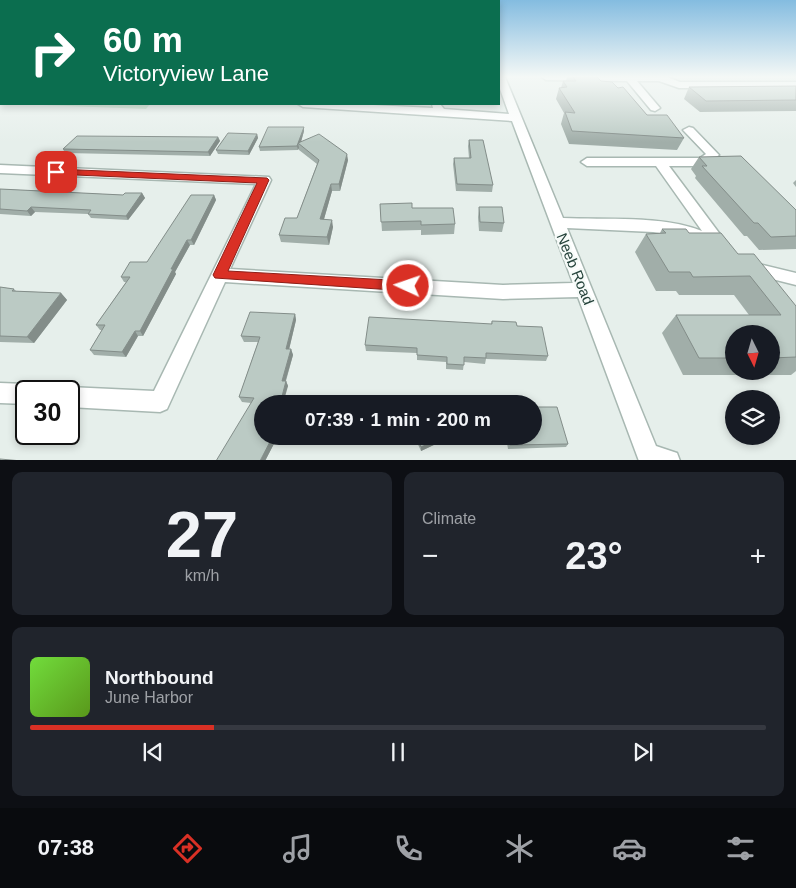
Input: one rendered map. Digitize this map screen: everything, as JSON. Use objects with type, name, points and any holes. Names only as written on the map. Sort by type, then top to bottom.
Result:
[{"type":"street","name":"Neeb Road","points":[[508,98],[584,290],[656,458]]},
{"type":"street","points":[[647,98],[655,108]]},
{"type":"street","points":[[337,105],[438,108],[516,118]]},
{"type":"street","points":[[587,162],[703,162],[713,155],[689,130]]},
{"type":"street","points":[[660,162],[721,246]]},
{"type":"street","points":[[0,169],[264,180],[160,402],[80,398]]},
{"type":"street","points":[[557,223],[653,227],[686,231],[721,246],[749,268],[781,278],[796,279]]},
{"type":"street","points":[[220,275],[503,292],[584,290]]},
{"type":"street","points":[[0,393],[15,394]]},
{"type":"green space","points":[[42,105],[149,105],[146,109]]},
{"type":"building","points":[[566,98],[633,98],[647,115],[667,115],[684,138],[572,131],[565,112],[575,113]]},
{"type":"building","points":[[703,98],[796,98],[796,100],[706,101]]},
{"type":"building","points":[[268,127],[304,127],[297,146],[259,147]]},
{"type":"building","points":[[228,133],[257,134],[248,151],[216,150]]},
{"type":"building","points":[[319,134],[347,154],[339,184],[331,184],[320,219],[332,220],[327,237],[279,235],[285,218],[297,218],[319,160],[298,143]]},
{"type":"building","points":[[77,136],[218,137],[208,152],[63,149]]},
{"type":"building","points":[[469,140],[483,140],[493,185],[457,184],[454,158],[471,158]]},
{"type":"building","points":[[741,156],[796,210],[796,236],[771,237],[758,223],[754,223],[702,166],[707,166],[699,157]]},
{"type":"building","points":[[0,189],[123,195],[125,193],[142,193],[126,216],[88,214],[91,210],[31,207],[27,211],[0,209]]},
{"type":"building","points":[[191,195],[214,195],[191,240],[187,240],[171,269],[173,269],[140,331],[135,331],[122,352],[90,350],[105,325],[96,325],[130,277],[121,277],[130,262],[147,262]]},
{"type":"building","points":[[412,203],[412,208],[453,208],[455,224],[421,225],[421,221],[381,222],[380,204]]},
{"type":"building","points":[[479,207],[502,207],[504,223],[480,222]]},
{"type":"building","points":[[662,229],[686,229],[689,233],[721,233],[738,254],[754,254],[796,306],[796,357],[780,358],[780,325],[725,325],[725,358],[699,358],[676,315],[781,315],[750,276],[693,277],[690,272],[669,272],[646,234],[666,233]]},
{"type":"building","points":[[0,287],[14,289],[12,291],[61,293],[27,337],[0,336]]},
{"type":"building","points":[[250,312],[295,314],[286,349],[291,349],[282,381],[286,381],[282,395],[254,395],[254,398],[239,397],[260,337],[241,336]]},
{"type":"building","points":[[369,317],[492,324],[492,321],[516,322],[517,326],[542,327],[548,356],[486,353],[486,358],[464,357],[464,365],[447,364],[447,357],[417,355],[417,348],[365,345]]},
{"type":"building","points":[[254,398],[254,445],[268,445],[261,460],[217,460]]},
{"type":"building","points":[[542,407],[557,407],[568,444],[542,444]]},
{"type":"route","points":[[56,172],[264,180],[220,275],[408,286]]}]
